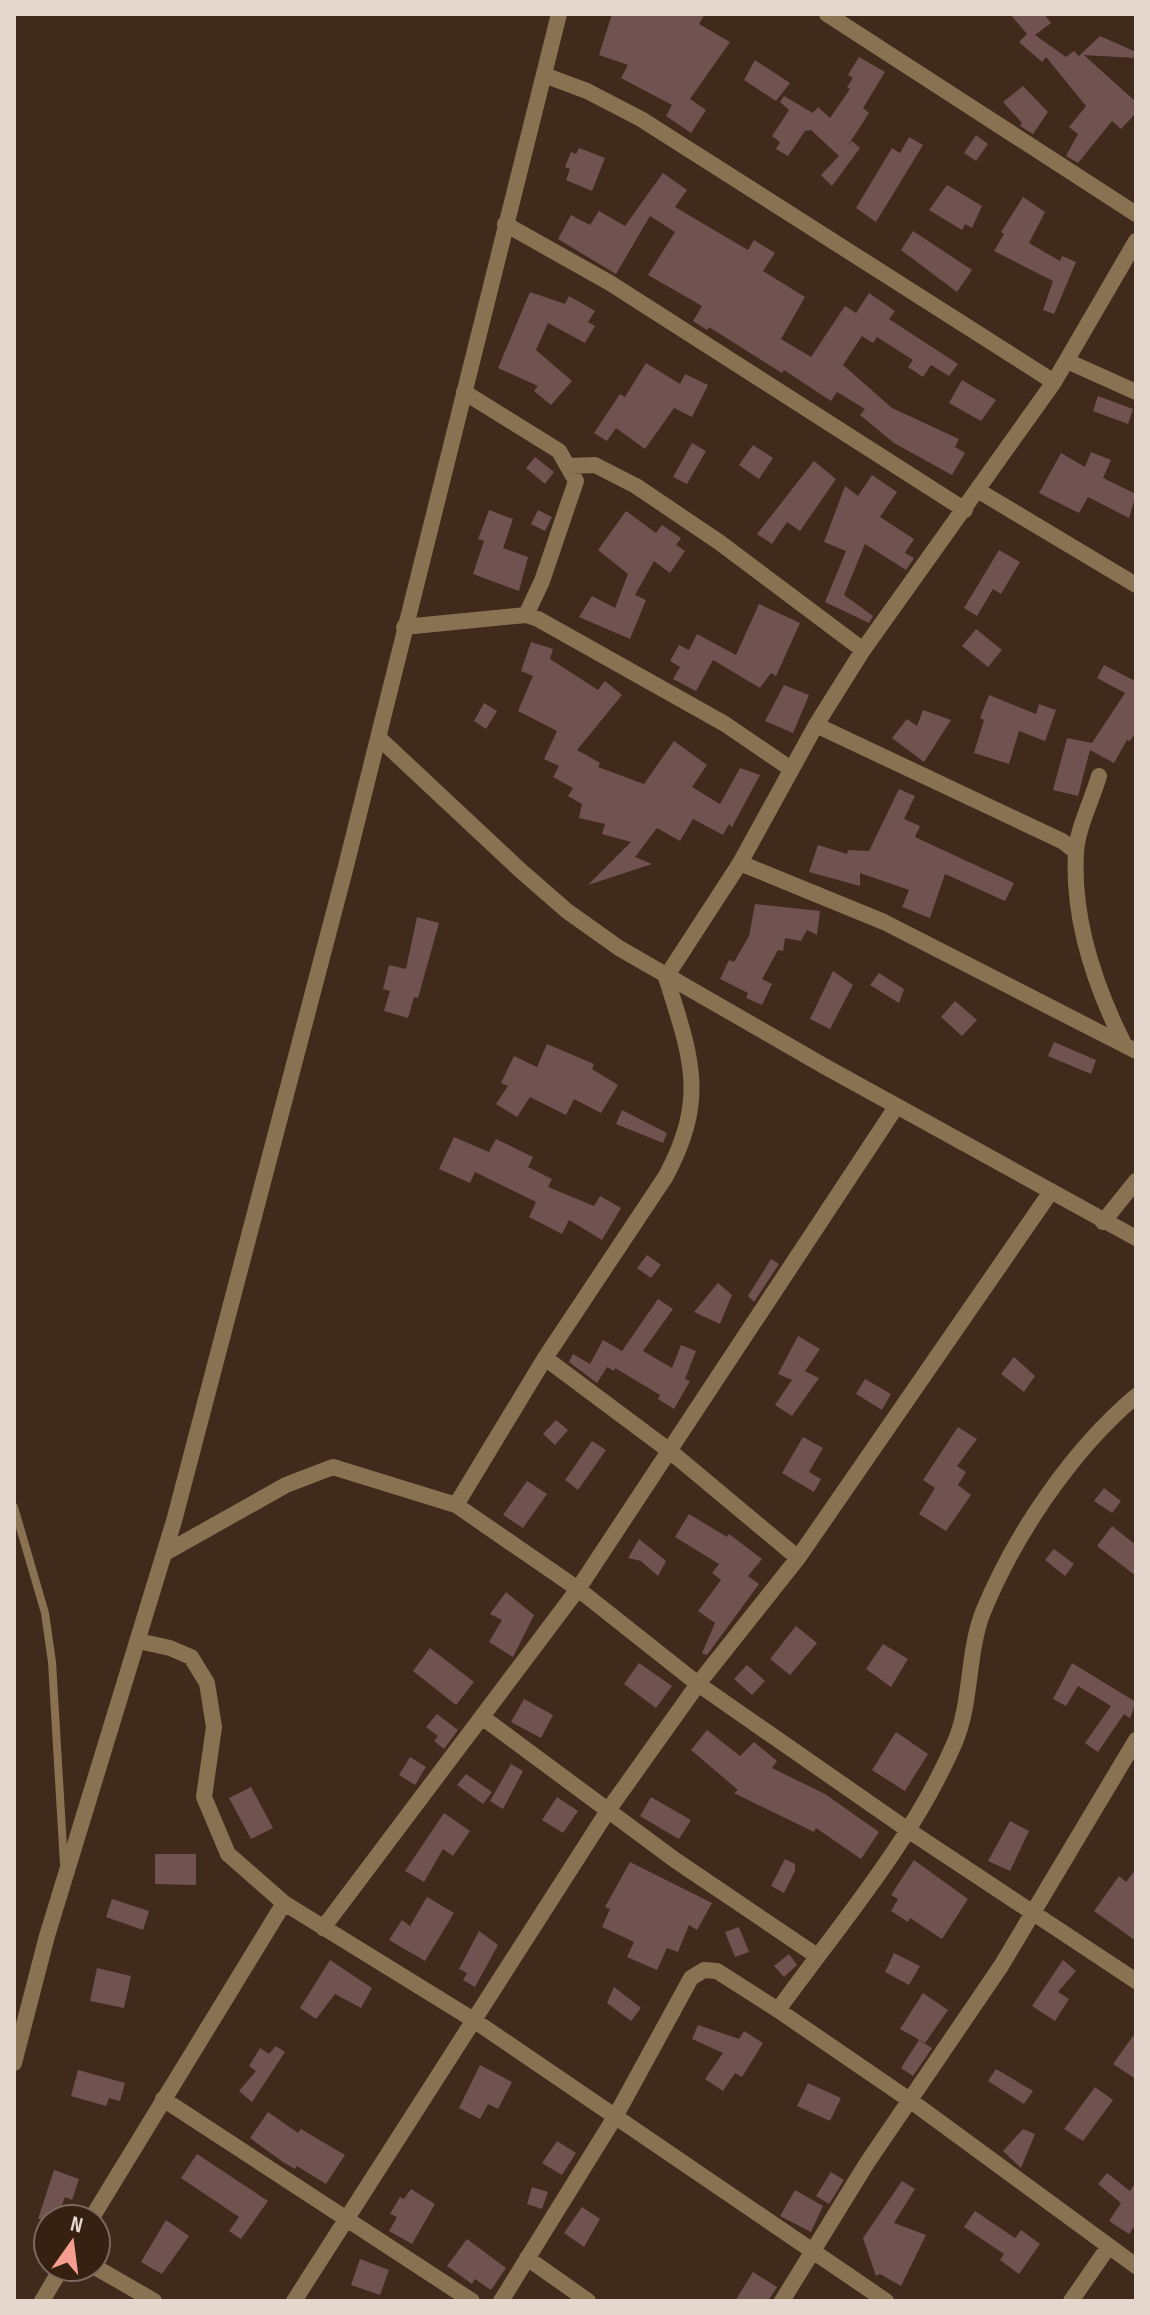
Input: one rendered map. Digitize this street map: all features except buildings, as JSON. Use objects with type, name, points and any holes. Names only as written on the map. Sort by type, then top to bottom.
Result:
[{"type":"street","points":[[14,2063],[65,1877],[165,1553],[379,738],[404,627],[559,14]]},
{"type":"street","points":[[827,14],[1136,214]]},
{"type":"street","points":[[544,75],[587,91],[641,119],[1054,382]]},
{"type":"street","points":[[505,224],[610,283],[965,510]]},
{"type":"street","points":[[456,1505],[545,1358],[682,1146],[694,1076],[666,977],[740,863],[816,725],[863,650],[1054,382],[1136,241]]},
{"type":"street","points":[[1067,361],[1136,392]]},
{"type":"street","points":[[464,392],[559,451],[576,481],[574,496],[526,615]]},
{"type":"street","points":[[570,466],[595,465],[636,486],[719,542],[863,650]]},
{"type":"street","points":[[979,491],[1136,585]]},
{"type":"street","points":[[404,627],[526,615],[725,724],[791,769]]},
{"type":"street","points":[[816,725],[1062,841],[1075,851]]},
{"type":"street","points":[[379,738],[567,911],[666,977],[1050,1193],[1136,1238]]},
{"type":"street","points":[[1099,776],[1075,851],[1079,918],[1100,996],[1130,1047]]},
{"type":"street","points":[[740,863],[884,922],[1130,1047]]},
{"type":"street","points":[[323,1928],[578,1589],[896,1107]]},
{"type":"street","points":[[1103,1222],[1136,1181]]},
{"type":"street","points":[[294,2301],[609,1809],[698,1684],[798,1558],[1050,1193]]},
{"type":"street","points":[[545,1358],[671,1452],[798,1558]]},
{"type":"street","points":[[778,2010],[908,1830],[956,1740],[983,1612],[1020,1542],[1063,1471],[1136,1396]]},
{"type":"street","points":[[165,1553],[286,1485],[333,1467],[456,1505],[578,1589],[698,1684],[908,1830],[1136,1981]]},
{"type":"street","points":[[138,1641],[170,1648],[191,1657],[201,1668],[213,1706],[204,1797],[228,1854],[284,1903],[472,2019],[886,2301]]},
{"type":"street","points":[[482,1717],[675,1860],[817,1956]]},
{"type":"street","points":[[782,2301],[809,2251],[1001,1966],[1136,1740]]},
{"type":"street","points":[[101,2203],[284,1903]]},
{"type":"street","points":[[501,2301],[615,2117],[691,1978],[704,1970],[717,1971],[911,2101],[1136,2266]]},
{"type":"street","points":[[163,2099],[472,2301]]},
{"type":"street","points":[[1071,2301],[1109,2246]]},
{"type":"street","points":[[527,2258],[588,2301]]},
{"type":"street","points":[[112,2277],[154,2301]]},
{"type":"street","points":[[42,2301],[53,2283]]},
{"type":"lane","points":[[14,1507],[45,1613],[52,1662],[65,1877]]}]
